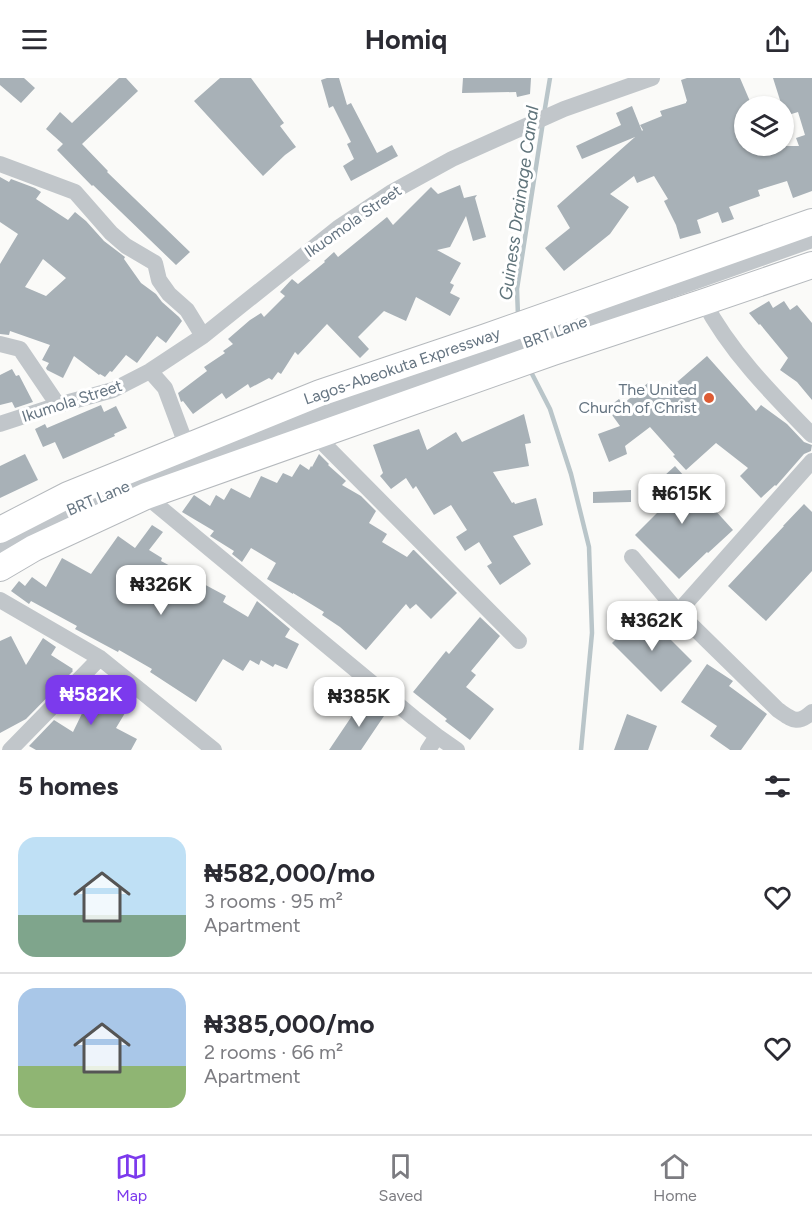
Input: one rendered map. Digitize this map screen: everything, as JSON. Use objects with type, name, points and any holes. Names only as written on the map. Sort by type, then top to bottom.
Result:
[{"type":"highway","name":"Lagos-Abeokuta Expressway","points":[[0,568],[34,548],[146,496],[316,436],[492,354],[548,334],[812,222]]},
{"type":"highway","name":"Lagos-Abeokuta Expressway","points":[[0,530],[68,495],[320,393],[492,354],[548,334],[704,302],[812,265]]},
{"type":"street","name":"Ikuomola Street","points":[[203,336],[338,228],[392,192],[452,159],[564,109],[652,78]]},
{"type":"street","points":[[0,164],[75,192],[118,240],[155,263],[159,280],[169,294],[187,310],[203,336]]},
{"type":"street","name":"BRT Lane","points":[[548,334],[812,240]]},
{"type":"street","points":[[704,302],[725,337],[745,362],[774,397],[812,435]]},
{"type":"street","name":"Ikumola Street","points":[[0,424],[113,390],[150,371],[203,336]]},
{"type":"street","points":[[0,344],[20,349],[58,405]]},
{"type":"street","name":"BRT Lane","points":[[0,549],[73,507],[236,444],[492,354]]},
{"type":"street","points":[[150,371],[165,388],[187,447]]},
{"type":"street","points":[[316,436],[519,641]]},
{"type":"street","points":[[678,612],[812,461]]},
{"type":"street","points":[[146,496],[432,743],[457,750]]},
{"type":"street","points":[[632,557],[678,612],[778,710],[792,720],[804,719],[812,712]]},
{"type":"street","points":[[0,600],[100,658],[214,750]]},
{"type":"street","points":[[10,750],[100,658]]},
{"type":"building","points":[[0,78],[24,78],[35,88],[21,103],[0,85]]},
{"type":"building","points":[[119,78],[126,78],[138,91],[82,144],[107,172],[190,252],[176,265],[57,150],[63,144],[46,129],[60,112],[72,123]]},
{"type":"building","points":[[220,78],[251,78],[284,123],[280,126],[296,147],[263,176],[194,101]]},
{"type":"building","points":[[339,78],[347,105],[351,103],[377,153],[392,145],[398,156],[351,181],[343,166],[354,159],[347,144],[351,142],[333,106],[329,108],[321,80]]},
{"type":"building","points":[[463,78],[531,78],[530,94],[517,97],[516,92],[462,93]]},
{"type":"building","points":[[740,78],[748,96],[734,96],[734,156],[794,156],[794,146],[799,146],[796,138],[805,135],[798,112],[794,113],[794,96],[779,96],[773,78],[812,78],[812,191],[793,198],[787,181],[758,190],[760,196],[729,207],[734,219],[722,223],[718,212],[697,220],[701,233],[680,239],[664,201],[668,199],[654,176],[637,183],[634,176],[610,194],[629,207],[610,234],[564,271],[545,248],[570,228],[557,206],[635,137],[582,159],[576,146],[621,125],[616,113],[632,106],[642,131],[640,125],[662,116],[660,111],[686,103],[681,80]]},
{"type":"building","points":[[0,177],[9,182],[11,179],[35,188],[41,192],[36,199],[68,220],[75,212],[86,221],[104,241],[125,257],[124,259],[141,283],[156,294],[182,321],[166,343],[157,336],[137,363],[126,355],[105,377],[74,356],[63,378],[47,370],[49,363],[42,360],[50,345],[10,331],[9,335],[0,334],[0,264],[18,234],[0,222]],"holes":[[[43,259],[66,278],[46,296],[25,287]]]},
{"type":"building","points":[[460,185],[464,198],[477,195],[475,198],[486,237],[473,241],[466,216],[450,247],[437,250],[461,263],[450,283],[454,285],[450,293],[460,298],[450,316],[416,297],[406,321],[384,311],[358,337],[369,349],[360,358],[327,324],[298,355],[295,352],[281,374],[278,372],[272,380],[269,378],[250,388],[248,384],[226,399],[222,393],[193,414],[183,401],[181,402],[178,393],[207,371],[204,367],[225,353],[223,351],[233,344],[228,339],[261,313],[264,317],[285,296],[280,292],[292,279],[298,284],[334,252],[338,257],[387,217],[393,225],[431,187],[438,194]]},
{"type":"building","points":[[769,301],[773,308],[784,301],[790,310],[797,305],[812,323],[812,400],[797,382],[780,370],[788,358],[749,313]]},
{"type":"building","points":[[707,356],[756,411],[761,405],[787,424],[804,442],[812,445],[811,451],[804,454],[776,486],[761,498],[740,476],[748,468],[716,443],[686,470],[650,427],[625,446],[627,454],[609,462],[598,434],[620,426],[607,408],[619,399],[623,404],[649,382],[661,396]]},
{"type":"building","points":[[12,369],[16,376],[19,375],[33,402],[15,408],[12,402],[0,405],[0,375]]},
{"type":"building","points":[[101,405],[104,412],[116,406],[127,428],[114,434],[115,436],[63,459],[55,442],[43,447],[35,429],[45,424],[47,428]]},
{"type":"building","points":[[524,414],[531,443],[525,444],[529,466],[493,472],[512,503],[536,498],[543,525],[513,536],[531,564],[500,585],[487,566],[492,563],[479,542],[465,551],[456,537],[467,530],[451,505],[434,515],[416,486],[413,489],[406,478],[391,489],[380,476],[383,473],[373,445],[419,429],[427,450],[456,432],[462,442]]},
{"type":"building","points":[[25,454],[38,480],[0,498],[0,466]]},
{"type":"building","points":[[319,454],[346,481],[342,485],[361,496],[376,511],[369,523],[387,534],[382,542],[407,557],[414,550],[457,593],[431,619],[416,604],[410,609],[406,604],[366,650],[340,627],[322,615],[324,612],[267,579],[276,563],[251,548],[242,562],[232,554],[234,551],[210,536],[214,531],[182,512],[194,495],[210,506],[216,495],[224,500],[231,488],[250,498],[261,476],[277,483],[283,473],[292,477],[300,464],[309,470]]},
{"type":"building","points":[[675,466],[733,530],[679,579],[635,535],[668,502],[653,486]]},
{"type":"building","points":[[631,490],[631,502],[593,503],[593,492]]},
{"type":"building","points":[[804,504],[812,512],[812,571],[766,621],[728,586]]},
{"type":"building","points":[[152,525],[163,532],[149,550],[162,558],[161,561],[226,596],[223,602],[248,617],[257,601],[290,629],[285,637],[299,644],[287,669],[275,664],[273,667],[261,660],[259,665],[250,660],[243,671],[223,659],[196,702],[150,672],[152,669],[75,629],[77,626],[31,601],[29,604],[11,591],[19,581],[25,586],[32,577],[46,587],[62,558],[91,574],[118,536],[135,548]]},
{"type":"building","points":[[643,612],[692,661],[661,692],[612,643]]},
{"type":"building","points":[[480,617],[500,636],[471,671],[476,675],[466,687],[494,709],[470,740],[413,692],[446,651],[449,654]]},
{"type":"building","points":[[11,636],[26,665],[43,638],[56,647],[51,655],[73,671],[26,719],[0,733],[0,641]]},
{"type":"building","points":[[707,664],[733,681],[729,686],[767,714],[741,750],[730,750],[710,736],[717,726],[681,702]]},
{"type":"building","points":[[92,681],[131,703],[116,728],[137,739],[131,750],[36,750],[29,746],[54,720],[73,732],[90,697],[81,692]]},
{"type":"building","points":[[364,698],[386,713],[361,750],[329,750]]},
{"type":"building","points":[[627,714],[657,726],[648,750],[614,750]]},
{"type":"waterway","name":"Guiness Drainage Canal","points":[[544,114],[550,78]]},
{"type":"waterway","name":"Guiness Drainage Canal","points":[[518,316],[517,289],[543,122]]},
{"type":"waterway","name":"Guiness Drainage Canal","points":[[530,370],[550,409],[571,474],[589,547],[592,633],[581,750]]},
{"type":"place","name":"The United Church of Christ","points":[[709,398]]}]
